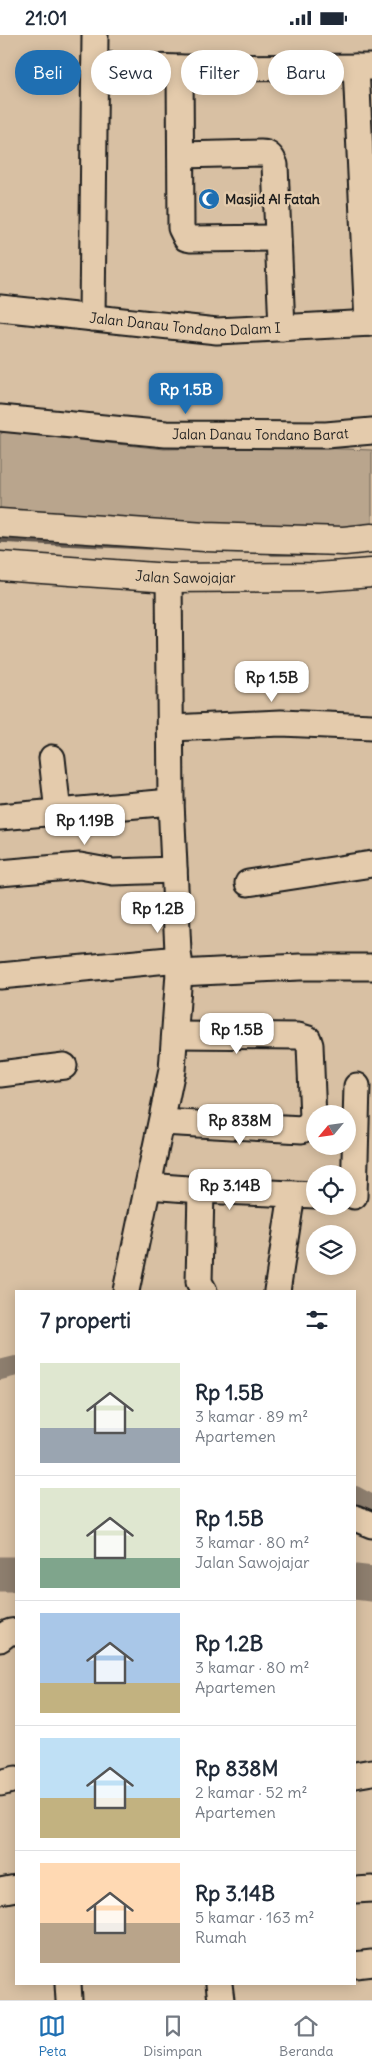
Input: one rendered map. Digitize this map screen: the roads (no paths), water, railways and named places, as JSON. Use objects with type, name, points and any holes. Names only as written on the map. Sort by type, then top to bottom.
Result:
[{"type":"main road","points":[[0,523],[205,537],[344,541],[372,538]]},
{"type":"main road","name":"Jalan Sawojajar","points":[[0,566],[169,578],[317,577],[372,573]]},
{"type":"street","points":[[95,35],[95,50]]},
{"type":"street","points":[[171,68],[364,67],[370,323]]},
{"type":"street","points":[[180,68],[181,228],[186,238],[278,238]]},
{"type":"street","points":[[92,318],[95,95]]},
{"type":"street","points":[[182,155],[261,153],[269,155],[275,165],[282,328]]},
{"type":"street","name":"Jalan Danau Tondano Dalam I","points":[[0,308],[209,331],[370,323]]},
{"type":"street","name":"Jalan Danau Tondano Barat","points":[[0,418],[166,434],[326,435],[372,431]]},
{"type":"street","points":[[126,1290],[172,1070],[176,1035],[179,966],[171,802],[169,578]]},
{"type":"street","points":[[171,728],[281,723],[372,727]]},
{"type":"street","points":[[52,758],[58,813]]},
{"type":"street","points":[[0,817],[171,802]]},
{"type":"street","points":[[248,883],[372,864]]},
{"type":"street","points":[[0,873],[80,866],[113,872],[174,870]]},
{"type":"street","points":[[0,976],[179,966],[372,967]]},
{"type":"street","points":[[162,1121],[302,1130],[313,1119],[310,1045],[308,1039],[298,1036],[176,1035]]},
{"type":"street","points":[[0,1074],[64,1066]]},
{"type":"street","points":[[357,1086],[358,1196]]},
{"type":"street","points":[[148,1185],[201,1190],[304,1195],[277,1290]]},
{"type":"street","points":[[201,1190],[199,1282],[203,1290]]},
{"type":"street","points":[[356,1518],[372,1525]]},
{"type":"street","points":[[0,1639],[5,1634],[15,1632]]},
{"type":"street","points":[[356,1775],[372,1771]]},
{"type":"street","points":[[0,1783],[15,1779]]},
{"type":"street","points":[[0,1891],[15,1888]]},
{"type":"street","points":[[356,1890],[372,1889]]},
{"type":"street","points":[[356,1965],[372,1963]]},
{"type":"street","points":[[68,1985],[69,2000]]},
{"type":"street","points":[[220,1985],[221,2000]]},
{"type":"waterway","points":[[0,540],[150,547]]},
{"type":"waterway","points":[[272,553],[313,553]]},
{"type":"waterway","points":[[0,1370],[15,1366]]},
{"type":"waterway","points":[[356,1497],[372,1505]]},
{"type":"waterway","points":[[0,1574],[15,1574]]},
{"type":"waterway","points":[[356,1582],[372,1584]]},
{"type":"place","name":"Masjid Al Fatah","points":[[209,199]]}]
